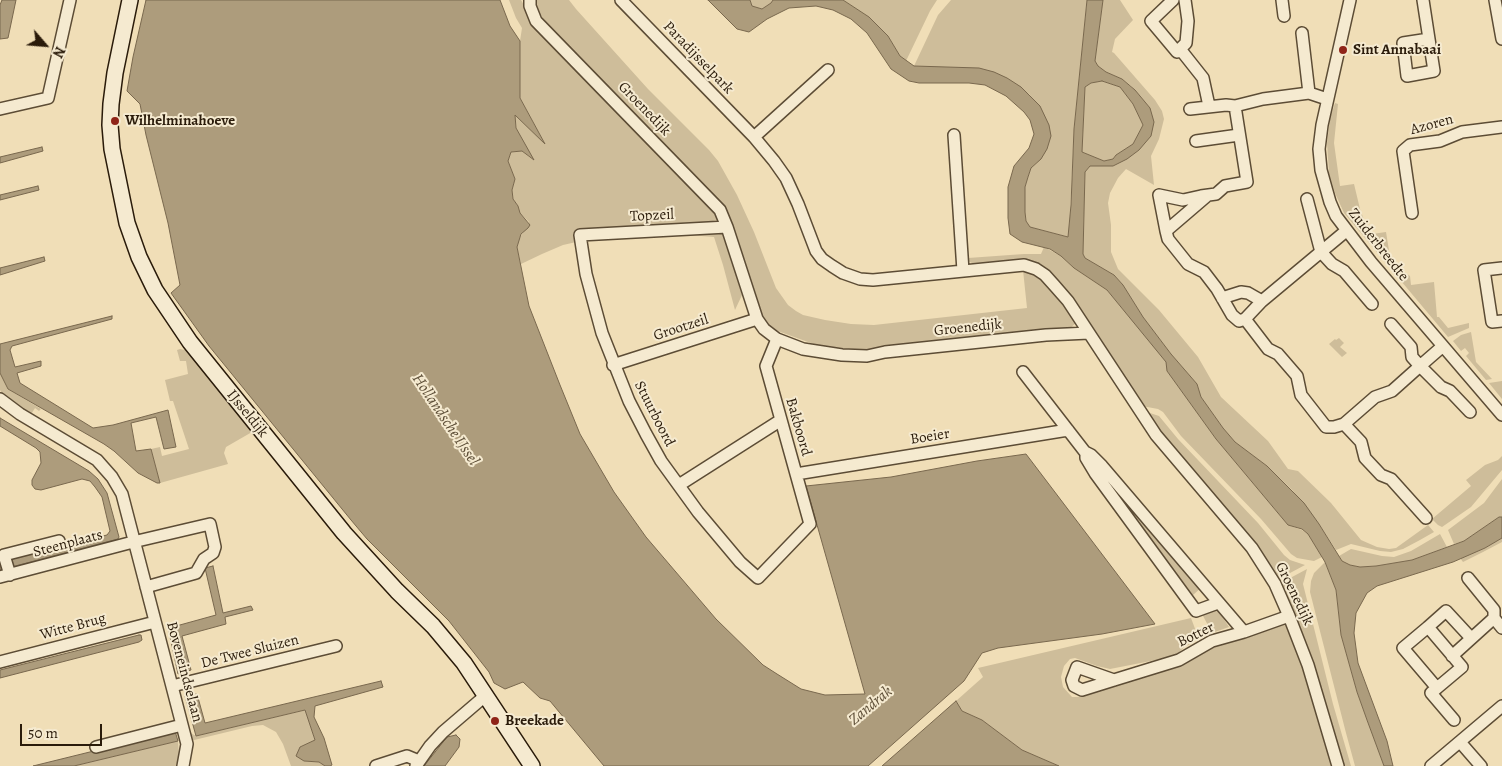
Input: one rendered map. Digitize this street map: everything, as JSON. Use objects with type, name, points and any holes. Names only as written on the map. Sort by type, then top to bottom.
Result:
[{"type":"street","points":[[0,109],[48,98],[70,0]]},
{"type":"street","name":"IJsseldijk","points":[[130,0],[110,104],[112,149],[127,222],[138,257],[155,290],[190,342],[344,533],[397,591],[433,626],[464,663],[532,766]]},
{"type":"street","name":"Groenedijk","points":[[530,0],[530,6],[536,21],[720,210],[757,319],[764,329],[777,339],[803,349],[842,355],[867,356],[885,352],[1046,335],[1088,333],[1156,435],[1252,548],[1275,584],[1290,616],[1316,689],[1338,766]]},
{"type":"street","name":"Paradijsselpark","points":[[620,0],[754,137],[786,178],[816,251],[822,259],[843,273],[860,279],[873,280],[1024,265],[1036,269],[1044,275],[1068,301],[1088,333]]},
{"type":"street","points":[[1173,0],[1151,21],[1177,52],[1186,43],[1188,21],[1185,0]]},
{"type":"street","points":[[1282,0],[1284,16]]},
{"type":"street","name":"Zuiderbreedte","points":[[1350,0],[1327,99],[1319,149],[1321,170],[1330,202],[1336,216],[1346,231],[1371,262],[1502,415]]},
{"type":"street","points":[[1424,0],[1429,39]]},
{"type":"street","points":[[1498,5],[1502,38]]},
{"type":"street","points":[[1302,33],[1309,94]]},
{"type":"street","points":[[1180,49],[1204,78],[1209,106]]},
{"type":"street","points":[[754,137],[828,70]]},
{"type":"street","points":[[1190,109],[1209,106],[1235,106],[1263,99],[1309,94],[1327,99]]},
{"type":"street","points":[[1235,106],[1247,182],[1225,186],[1216,194],[1182,200],[1160,195],[1168,239],[1188,264],[1204,272],[1217,289],[1232,315],[1239,321],[1244,319],[1262,301],[1346,231]]},
{"type":"street","name":"Azoren","points":[[1412,213],[1403,150],[1410,145],[1440,141],[1462,132],[1502,127]]},
{"type":"street","points":[[954,135],[963,271]]},
{"type":"street","points":[[1196,141],[1239,135]]},
{"type":"street","points":[[1166,232],[1208,195]]},
{"type":"street","points":[[1307,199],[1322,252],[1332,264],[1344,271],[1372,304]]},
{"type":"street","name":"Topzeil","points":[[580,235],[727,226]]},
{"type":"street","name":"Stuurboord","points":[[580,235],[586,274],[602,333],[613,365],[646,434],[661,461],[716,534],[740,562],[758,578]]},
{"type":"street","points":[[1502,268],[1484,270],[1492,322],[1502,321]]},
{"type":"street","points":[[1222,298],[1241,292],[1248,293],[1262,301]]},
{"type":"street","name":"Grootzeil","points":[[613,365],[757,319]]},
{"type":"street","points":[[1244,319],[1268,349],[1278,354],[1297,376],[1301,395],[1326,426],[1334,427],[1344,424],[1375,397],[1392,391],[1443,346]]},
{"type":"street","points":[[1391,324],[1411,347],[1412,357],[1420,366],[1442,387],[1450,391],[1470,412]]},
{"type":"street","name":"Bakboord","points":[[758,578],[810,524],[766,366],[777,339]]},
{"type":"street","points":[[1023,372],[1085,452],[1102,466],[1244,632]]},
{"type":"street","name":"Boveneindselaan","points":[[0,399],[20,414],[97,460],[112,477],[122,494],[187,744],[183,766]]},
{"type":"street","points":[[678,485],[781,420]]},
{"type":"street","points":[[1344,424],[1361,442],[1365,458],[1381,474],[1391,479],[1426,518]]},
{"type":"street","name":"Boeier","points":[[796,474],[1068,430]]},
{"type":"street","points":[[1085,452],[1086,458],[1095,473],[1196,611],[1218,603]]},
{"type":"street","points":[[133,542],[210,524],[215,547],[213,553],[204,560],[196,573],[146,587]]},
{"type":"street","points":[[1144,540],[1155,530]]},
{"type":"street","name":"Steenplaats","points":[[5,565],[59,540]]},
{"type":"street","name":"Steenplaats","points":[[5,565],[133,542]]},
{"type":"street","points":[[1468,578],[1494,610],[1494,618],[1502,628]]},
{"type":"street","points":[[1437,688],[1403,648],[1446,611],[1471,638]]},
{"type":"street","name":"Botter","points":[[1114,680],[1178,660],[1212,641],[1290,616]]},
{"type":"street","points":[[1452,656],[1494,618]]},
{"type":"street","name":"Witte Brug","points":[[0,662],[154,622]]},
{"type":"street","points":[[1428,627],[1462,666],[1431,693],[1454,720]]},
{"type":"street","name":"De Twee Sluizen","points":[[172,686],[336,646]]},
{"type":"street","points":[[376,766],[407,756],[417,763],[452,723],[485,696]]},
{"type":"street","points":[[1431,766],[1502,706]]},
{"type":"street","points":[[96,747],[182,725]]},
{"type":"street","points":[[1460,742],[1481,766]]},
{"type":"shaded area","points":[[509,0],[521,0],[535,24],[718,216],[742,295],[735,310],[714,237],[663,233],[585,240],[563,245],[521,264],[517,247],[518,241],[529,222],[520,213],[513,199],[512,190],[515,179],[508,161],[511,152],[522,151],[532,159],[516,128],[515,115],[544,142],[520,98],[520,41],[522,28]]},
{"type":"shaded area","points":[[534,0],[569,0],[648,89],[709,150],[718,161],[737,195],[776,288],[788,305],[796,311],[803,315],[825,320],[874,325],[1027,308],[1023,270],[1034,273],[1042,278],[1065,305],[1076,323],[1069,329],[1047,329],[884,349],[819,346],[775,330],[759,318],[732,226],[560,40],[540,14]]},
{"type":"shaded area","points":[[750,0],[773,0],[762,9],[752,6]]},
{"type":"shaded area","points":[[843,0],[937,0],[906,61],[900,56],[888,36],[869,17]]},
{"type":"shaded area","points":[[951,0],[1087,0],[1074,129],[1069,237],[1030,227],[1026,221],[1025,187],[1031,168],[1041,159],[1030,95],[1007,78],[914,66],[938,15]]},
{"type":"shaded area","points":[[1103,0],[1120,0],[1133,20],[1115,39],[1112,52],[1155,100],[1162,111],[1164,119],[1159,139],[1151,156],[1154,185],[1126,169],[1118,178],[1110,193],[1108,203],[1111,225],[1111,252],[1118,269],[1159,310],[1198,357],[1221,397],[1268,441],[1288,469],[1298,471],[1331,503],[1361,540],[1377,547],[1389,549],[1396,548],[1428,525],[1434,532],[1403,549],[1391,552],[1351,544],[1336,550],[1319,524],[1292,490],[1267,466],[1235,442],[1223,428],[1201,397],[1197,384],[1143,317],[1123,285],[1114,275],[1085,258],[1083,254],[1085,172],[1090,166],[1113,166],[1139,150],[1150,108],[1131,86],[1122,79],[1106,72],[1095,61]]},
{"type":"shaded area","points":[[1101,81],[1120,87],[1133,104],[1143,125],[1133,144],[1113,159],[1104,161],[1082,152],[1085,87],[1091,83]]},
{"type":"shaded area","points":[[1335,103],[1338,104],[1334,143],[1340,186],[1354,184],[1368,231],[1372,234],[1386,232],[1391,263],[1410,276],[1411,285],[1434,282],[1437,317],[1448,328],[1469,323],[1469,328],[1448,337],[1344,213],[1329,173],[1327,143],[1330,119]]},
{"type":"shaded area","points":[[1044,247],[1061,256],[1074,268],[1107,290],[1167,362],[1167,371],[1216,439],[1288,525],[1308,534],[1322,557],[1314,561],[1297,558],[1291,554],[1261,519],[1181,436],[1163,412],[1158,409],[1142,406],[1071,298],[1013,260],[974,264],[968,261],[968,258],[1041,254]]},
{"type":"shaded area","points":[[1471,332],[1476,362],[1492,379],[1486,380],[1466,356],[1469,353],[1465,348],[1461,351],[1453,341],[1461,335]]},
{"type":"shaded area","points":[[1339,338],[1344,343],[1340,347],[1347,353],[1342,357],[1329,344]]},
{"type":"shaded area","points":[[177,350],[190,351],[252,432],[226,447],[224,453],[228,464],[160,483],[151,449],[160,447],[162,456],[189,449],[173,401],[170,401],[165,380],[188,374],[186,361],[180,361]]},
{"type":"shaded area","points":[[0,373],[8,389],[41,409],[39,411],[35,408],[30,416],[3,395],[0,390]]},
{"type":"shaded area","points":[[1502,381],[1502,399],[1489,383]]},
{"type":"shaded area","points":[[1150,413],[1159,416],[1178,439],[1258,523],[1284,555],[1290,560],[1305,565],[1277,580],[1148,416]]},
{"type":"shaded area","points":[[1502,456],[1502,470],[1471,507],[1442,527],[1432,519],[1471,486],[1466,480],[1485,465],[1498,460]]},
{"type":"shaded area","points":[[1088,458],[1202,587],[1193,595]]},
{"type":"shaded area","points":[[1502,479],[1502,517],[1499,517],[1464,541],[1454,544],[1448,530],[1484,503]]},
{"type":"shaded area","points":[[1440,534],[1447,547],[1412,560],[1360,567],[1342,561],[1339,556],[1351,549],[1394,557],[1411,551]]},
{"type":"shaded area","points":[[1502,538],[1502,542],[1463,562],[1460,558],[1485,548]]},
{"type":"shaded area","points":[[1325,562],[1336,590],[1341,635],[1357,692],[1384,766],[1355,766],[1310,592],[1314,573]]},
{"type":"shaded area","points":[[1307,569],[1303,584],[1333,704],[1351,766],[1343,766],[1336,737],[1312,663],[1279,584]]},
{"type":"shaded area","points":[[1215,606],[1229,627],[1212,633],[1201,612]]},
{"type":"shaded area","points":[[1191,618],[1197,634],[1194,642],[1184,647],[1173,659],[1161,659],[1110,669],[1075,658],[1070,659],[1064,666],[1061,677],[1063,687],[1072,697],[1078,697],[1183,665],[1209,648],[1285,623],[1289,626],[1301,657],[1334,766],[1059,766],[1022,750],[982,720],[962,711],[956,701],[983,677],[978,668]]},
{"type":"shaded area","points":[[306,710],[315,741],[300,747],[304,761],[319,762],[325,766],[291,766],[283,744],[276,732],[263,725],[190,741],[189,732],[196,736]]},
{"type":"shaded area","points":[[178,741],[179,756],[176,766],[74,766]]},
{"type":"water","points":[[2,0],[16,0],[8,38],[0,39],[0,5]]},
{"type":"water","points":[[146,0],[500,0],[510,26],[520,41],[520,98],[545,144],[515,115],[516,128],[534,160],[522,151],[511,152],[508,161],[515,179],[512,190],[513,199],[520,213],[530,225],[521,234],[517,247],[529,306],[580,434],[614,492],[646,537],[716,619],[763,665],[801,689],[825,695],[865,694],[806,486],[891,477],[1026,454],[1155,624],[1102,634],[998,648],[982,653],[964,681],[868,766],[604,766],[550,701],[540,698],[523,682],[505,689],[494,683],[489,672],[449,621],[367,539],[351,520],[209,346],[171,293],[180,285],[168,223],[140,104],[127,91]]},
{"type":"water","points":[[708,0],[750,0],[752,6],[762,9],[773,0],[843,0],[869,17],[888,36],[900,56],[914,66],[979,68],[1007,78],[1021,87],[1040,106],[1049,125],[1051,136],[1047,149],[1041,159],[1031,168],[1025,187],[1026,221],[1030,227],[1068,237],[1074,129],[1087,0],[1103,0],[1095,61],[1106,72],[1122,79],[1135,90],[1150,108],[1154,122],[1151,136],[1139,150],[1127,159],[1113,166],[1090,166],[1085,172],[1083,254],[1085,258],[1114,275],[1123,285],[1143,317],[1197,384],[1201,397],[1223,428],[1235,442],[1267,466],[1304,503],[1342,561],[1360,567],[1412,560],[1464,541],[1499,517],[1502,517],[1502,538],[1485,548],[1453,562],[1377,586],[1367,593],[1356,613],[1354,633],[1358,663],[1387,741],[1393,766],[1384,766],[1367,720],[1341,635],[1336,590],[1325,562],[1308,534],[1302,529],[1288,525],[1216,439],[1167,371],[1166,362],[1107,290],[1050,249],[1022,242],[1010,234],[1008,187],[1014,166],[1029,148],[1034,134],[1030,120],[1024,112],[1006,96],[985,85],[909,81],[891,69],[867,33],[851,19],[833,10],[816,6],[789,8],[767,19],[749,32],[737,29]],"holes":[[[1102,81],[1120,87],[1133,104],[1143,125],[1133,144],[1113,159],[1104,161],[1082,152],[1085,87],[1091,83]]]},
{"type":"water","points":[[42,147],[43,151],[0,163],[0,157]]},
{"type":"water","points":[[38,186],[39,190],[0,200],[0,195]]},
{"type":"water","points":[[44,257],[45,261],[0,275],[0,268]]},
{"type":"water","points":[[112,316],[112,319],[12,346],[10,350],[15,367],[41,361],[41,366],[17,373],[20,383],[93,428],[113,425],[168,410],[176,447],[164,449],[156,417],[131,423],[136,451],[151,449],[160,483],[138,473],[104,444],[8,389],[0,373],[0,344]]},
{"type":"water","points":[[0,418],[89,471],[98,479],[107,493],[118,539],[0,570],[0,562],[107,535],[110,531],[102,497],[90,481],[82,479],[41,490],[35,489],[32,485],[32,480],[41,463],[40,452],[0,426]]},
{"type":"water","points":[[213,566],[223,613],[251,606],[253,610],[225,617],[226,624],[182,636],[191,670],[178,674],[169,628],[216,615],[205,568]]},
{"type":"water","points":[[141,635],[142,640],[139,642],[0,678],[0,670]]},
{"type":"water","points":[[381,681],[383,687],[315,706],[314,717],[324,738],[332,765],[330,766],[325,766],[319,762],[304,761],[296,756],[300,747],[315,740],[305,710],[196,736],[185,696],[197,694],[205,723]]},
{"type":"water","points":[[956,701],[962,711],[982,720],[1022,750],[1059,766],[882,766]]},
{"type":"water","points":[[175,731],[178,741],[74,766],[33,766]]},
{"type":"water","points":[[456,735],[460,739],[459,747],[445,766],[424,766],[447,737]]},
{"type":"place","name":"Sint Annabaai","points":[[1343,50]]},
{"type":"place","name":"Wilhelminahoeve","points":[[115,121]]},
{"type":"place","name":"Breekade","points":[[495,721]]},
{"type":"water label","name":"Hollandsche IJssel","points":[[445,420]]},
{"type":"water label","name":"Zandrak","points":[[871,706]]}]
